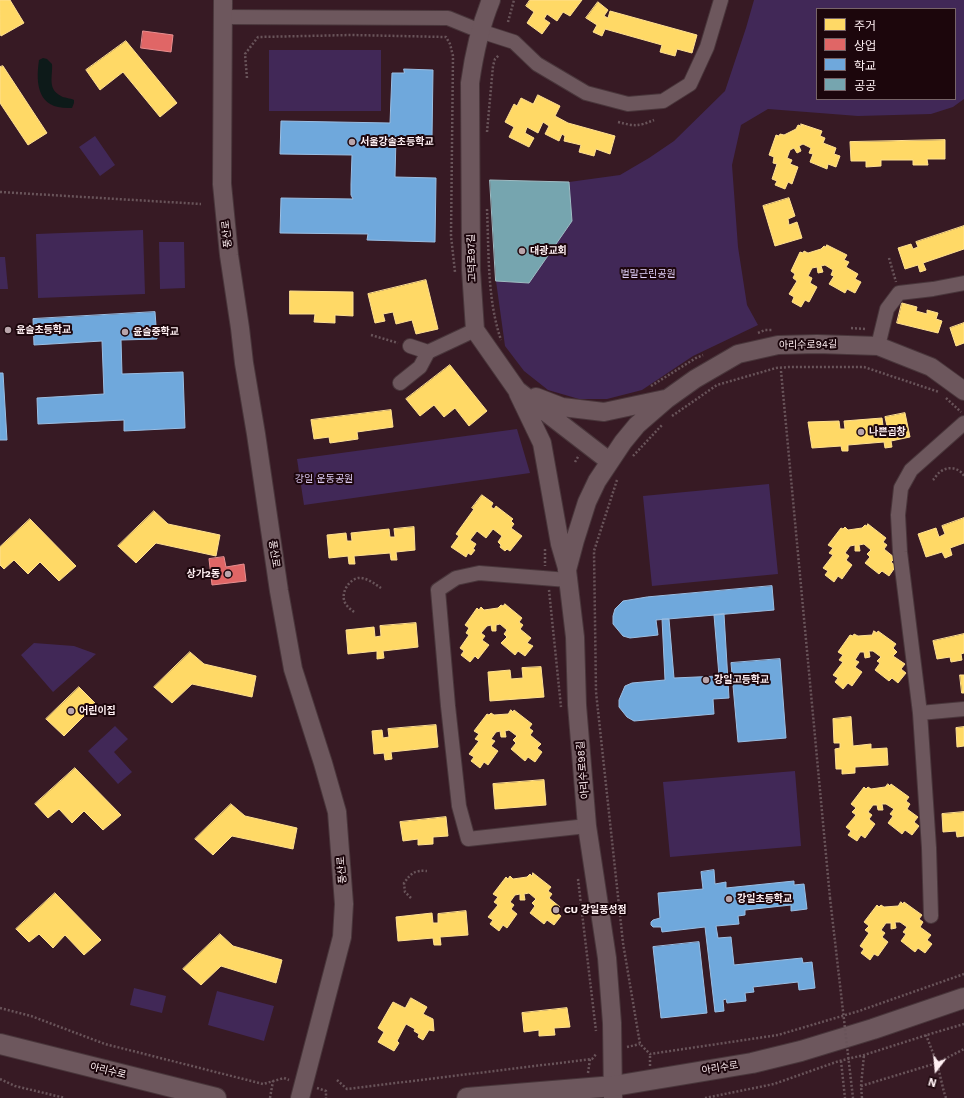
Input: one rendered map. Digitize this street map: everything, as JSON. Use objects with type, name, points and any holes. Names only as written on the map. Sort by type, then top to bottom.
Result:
[{"type":"main road","name":"아리수로","points":[[467,1098],[614,1092],[752,1063],[801,1051],[873,1029],[964,998]]},
{"type":"main road","name":"아리수로","points":[[0,1044],[216,1098]]},
{"type":"street","name":"고덕로97길","points":[[475,330],[472,270],[470,83],[473,61],[480,31],[491,0]]},
{"type":"street","points":[[223,8],[448,18],[480,31],[514,42],[537,64],[586,93],[628,104],[663,101],[690,84],[707,47],[721,0]]},
{"type":"street","name":"풍산로","points":[[223,8],[222,184],[229,255],[279,591],[294,669],[337,812],[344,904],[342,938],[300,1098]]},
{"type":"street","points":[[878,346],[887,309],[899,293],[964,283]]},
{"type":"street","points":[[400,383],[420,367],[428,352],[475,330],[517,390],[542,443],[560,544],[568,575],[479,573],[456,578],[438,590],[458,800],[468,839],[587,826]]},
{"type":"street","name":"아리수로94길","points":[[609,461],[637,425],[667,398],[695,379],[738,354],[778,345],[817,344],[878,346],[931,367],[964,391]]},
{"type":"street","points":[[410,346],[428,352]]},
{"type":"street","points":[[517,390],[562,407],[604,412],[667,398]]},
{"type":"street","points":[[517,390],[609,461]]},
{"type":"street","points":[[931,916],[920,713],[900,552],[898,515],[901,488],[911,470],[964,423]]},
{"type":"street","name":"아리수로98길","points":[[609,461],[587,502],[575,540],[568,575],[575,637],[577,705],[587,826],[607,958],[612,1023],[614,1092]]},
{"type":"street","points":[[920,713],[964,709]]},
{"type":"path","points":[[508,22],[514,0]]},
{"type":"path","points":[[247,78],[245,54],[258,37],[446,37]]},
{"type":"path","points":[[486,133],[493,66],[495,59],[499,55]]},
{"type":"path","points":[[618,122],[634,126],[644,125],[654,120]]},
{"type":"path","points":[[0,192],[201,204]]},
{"type":"path","points":[[487,207],[493,306],[501,339],[504,345]]},
{"type":"path","points":[[889,258],[897,285]]},
{"type":"path","points":[[371,335],[410,346]]},
{"type":"path","points":[[630,459],[666,420],[717,386],[776,368],[789,366],[864,367],[940,393],[964,414]]},
{"type":"path","points":[[781,371],[830,898],[853,1098]]},
{"type":"path","points":[[933,480],[939,472],[947,468],[954,468],[964,476]]},
{"type":"path","points":[[618,478],[594,550],[596,692],[623,943],[640,1044],[650,1054],[778,1035],[859,1012],[964,974]]},
{"type":"path","points":[[354,612],[348,607],[344,600],[345,590],[350,582],[359,578],[369,581],[381,588]]},
{"type":"path","points":[[411,898],[405,892],[404,883],[410,875],[418,870],[427,871]]},
{"type":"path","points":[[0,1008],[31,1016],[105,1044],[263,1084],[284,1078]]},
{"type":"path","points":[[705,1098],[774,1084],[841,1061],[964,1024]]},
{"type":"path","points":[[926,1035],[937,1063],[946,1098]]},
{"type":"path","points":[[861,1086],[937,1063],[964,1049]]},
{"type":"path","points":[[337,1080],[347,1089],[592,1059],[598,1052]]},
{"type":"path","points":[[862,1098],[861,1086],[864,1055]]},
{"type":"path","points":[[841,1061],[844,1098]]},
{"type":"path","points":[[0,1079],[14,1086],[64,1098]]},
{"type":"path","points":[[270,1098],[273,1082]]},
{"type":"path","points":[[326,1090],[326,1098]]},
{"type":"green space","name":"벌말근린공원","points":[[754,0],[964,0],[964,99],[953,107],[931,114],[858,116],[768,109],[741,125],[732,165],[738,247],[747,305],[758,325],[693,356],[642,390],[607,399],[579,399],[548,390],[524,371],[505,346],[496,281],[529,283],[569,182],[620,175],[674,141],[725,91]]},
{"type":"green space","points":[[269,50],[381,50],[381,111],[269,111]]},
{"type":"green space","points":[[95,136],[115,165],[100,176],[79,147]]},
{"type":"green space","points":[[143,230],[145,294],[38,298],[36,234]]},
{"type":"green space","points":[[159,242],[184,242],[185,288],[160,289]]},
{"type":"green space","points":[[0,257],[5,257],[8,289],[0,289]]},
{"type":"green space","name":"강일 운동공원","points":[[517,429],[530,473],[304,505],[297,459]]},
{"type":"green space","points":[[769,484],[778,574],[652,586],[643,496]]},
{"type":"green space","points":[[34,643],[74,646],[96,654],[53,692],[21,655]]},
{"type":"green space","points":[[115,726],[128,739],[114,752],[132,772],[118,784],[88,751]]},
{"type":"green space","points":[[795,771],[801,846],[670,857],[663,782]]},
{"type":"green space","points":[[134,988],[166,996],[162,1013],[130,1005]]},
{"type":"green space","points":[[217,991],[274,1006],[264,1041],[208,1025]]},
{"type":"shaded area","points":[[43,58],[47,59],[52,64],[52,86],[54,90],[62,97],[74,100],[72,108],[61,108],[52,105],[46,101],[42,95],[39,88],[38,70],[39,60]]},
{"type":"building: 주거","points":[[0,0],[10,0],[24,23],[1,36],[0,34]]},
{"type":"building: 주거","points":[[530,0],[582,0],[570,16],[563,12],[557,21],[547,14],[544,19],[550,23],[542,34],[527,23],[534,12],[526,6]]},
{"type":"building: 주거","points":[[598,2],[608,10],[604,16],[608,18],[610,11],[697,35],[692,53],[677,49],[675,56],[660,52],[662,45],[605,29],[602,36],[593,32],[597,25],[586,18]]},
{"type":"building: 주거","points":[[126,41],[177,103],[160,117],[123,72],[100,90],[86,70]]},
{"type":"building: 주거","points":[[3,66],[47,133],[28,145],[0,103],[0,67]]},
{"type":"building: 주거","points":[[538,95],[560,106],[555,116],[568,123],[615,136],[610,154],[596,149],[594,156],[579,152],[581,145],[564,141],[565,136],[562,134],[559,141],[545,134],[549,126],[543,122],[538,133],[527,127],[525,133],[534,138],[529,147],[509,137],[514,127],[505,122],[514,104],[517,106],[521,98],[533,104]]},
{"type":"building: 주거","points":[[801,124],[822,131],[820,136],[825,138],[823,143],[836,148],[834,154],[840,156],[836,167],[828,164],[827,169],[810,162],[813,154],[809,153],[811,148],[803,144],[799,146],[801,151],[797,153],[794,148],[790,150],[787,158],[792,160],[790,164],[798,167],[792,184],[788,182],[785,189],[775,185],[777,181],[772,179],[777,164],[773,163],[774,157],[769,155],[776,135],[784,135],[796,129],[798,125],[801,126]]},
{"type":"building: 주거","points":[[945,140],[945,159],[927,159],[928,165],[913,165],[913,160],[881,160],[881,166],[866,167],[866,161],[851,161],[850,142]]},
{"type":"building: 주거","points":[[789,198],[795,216],[788,219],[789,225],[797,222],[802,238],[775,246],[763,206]]},
{"type":"building: 주거","points":[[964,226],[964,249],[923,263],[926,270],[920,272],[918,265],[905,269],[898,248],[911,244],[913,249],[918,247],[916,242]]},
{"type":"building: 주거","points":[[827,245],[847,255],[844,260],[849,262],[846,267],[858,274],[855,279],[861,282],[855,293],[847,289],[845,293],[829,284],[834,276],[831,275],[833,270],[825,265],[821,266],[823,272],[818,273],[817,267],[812,268],[808,276],[812,278],[810,283],[817,287],[809,302],[805,300],[801,307],[792,302],[794,297],[789,294],[797,281],[793,278],[795,274],[791,271],[800,252],[803,253],[804,251],[808,253],[821,249],[824,246],[826,247]]},
{"type":"building: 주거","points":[[426,280],[438,329],[416,334],[412,320],[396,324],[393,312],[383,314],[385,321],[375,323],[368,294]]},
{"type":"building: 주거","points":[[290,291],[353,292],[353,316],[335,315],[335,323],[314,322],[315,314],[290,314]]},
{"type":"building: 주거","points":[[902,303],[917,307],[916,311],[927,314],[927,310],[938,313],[936,319],[942,321],[938,333],[897,323]]},
{"type":"building: 주거","points":[[964,323],[964,343],[956,346],[950,328]]},
{"type":"building: 주거","points":[[450,365],[487,411],[469,426],[455,408],[444,417],[434,405],[420,416],[406,399]]},
{"type":"building: 주거","points":[[391,410],[393,427],[357,432],[358,439],[330,443],[329,437],[314,439],[311,420]]},
{"type":"building: 주거","points":[[905,413],[910,437],[891,441],[892,447],[885,448],[884,442],[848,445],[848,451],[842,451],[841,446],[812,448],[808,422],[839,421],[840,429],[845,429],[844,421],[882,418],[883,426],[887,426],[885,417]]},
{"type":"building: 주거","points":[[482,495],[493,503],[491,507],[494,509],[496,506],[513,519],[511,521],[514,524],[511,528],[522,536],[510,551],[507,549],[505,551],[500,547],[501,545],[498,542],[502,536],[493,529],[486,538],[477,531],[470,540],[476,544],[473,549],[475,550],[471,555],[468,553],[466,557],[451,547],[459,536],[456,534]]},
{"type":"building: 주거","points":[[154,511],[168,524],[220,535],[216,556],[156,543],[136,563],[118,546]]},
{"type":"building: 주거","points":[[964,518],[964,543],[950,548],[952,555],[945,558],[942,552],[926,557],[918,534],[936,528],[939,537],[945,534],[942,526]]},
{"type":"building: 주거","points":[[30,519],[76,566],[59,581],[40,562],[28,574],[14,560],[4,569],[0,565],[0,547]]},
{"type":"building: 주거","points":[[868,524],[886,538],[883,542],[887,545],[884,549],[895,558],[891,562],[896,566],[889,576],[882,571],[879,574],[865,563],[870,557],[867,554],[871,550],[864,544],[859,545],[860,551],[855,551],[855,545],[850,546],[845,553],[849,556],[846,560],[852,565],[842,579],[838,576],[834,582],[825,575],[828,571],[823,568],[833,555],[829,553],[833,548],[828,545],[841,528],[843,529],[845,527],[848,530],[862,528]]},
{"type":"building: 주거","points":[[414,527],[415,550],[396,552],[397,560],[391,560],[390,553],[354,556],[355,564],[349,564],[348,556],[329,558],[327,535],[346,533],[347,541],[352,541],[351,533],[389,529],[390,537],[395,537],[394,529]]},
{"type":"building: 주거","points":[[505,604],[522,618],[519,622],[523,625],[520,629],[531,638],[527,643],[533,646],[525,656],[518,651],[515,655],[501,643],[507,637],[504,634],[507,630],[500,624],[496,625],[496,631],[492,631],[491,625],[487,626],[481,633],[485,636],[482,640],[489,645],[478,659],[475,656],[470,662],[461,655],[464,651],[460,648],[469,635],[466,633],[469,628],[465,625],[477,608],[479,610],[481,607],[484,610],[498,608]]},
{"type":"building: 주거","points":[[416,623],[418,647],[383,651],[384,658],[377,659],[377,651],[348,654],[346,630],[374,627],[375,637],[381,636],[380,626]]},
{"type":"building: 주거","points":[[874,631],[877,633],[878,631],[896,644],[893,648],[897,652],[893,656],[905,664],[901,669],[906,673],[898,683],[892,678],[889,681],[875,670],[880,663],[877,661],[881,657],[873,651],[869,651],[870,657],[865,658],[864,652],[860,652],[855,660],[859,662],[855,667],[862,672],[852,686],[848,683],[843,689],[835,682],[838,678],[833,675],[843,662],[839,660],[843,655],[838,652],[850,635],[872,635]]},
{"type":"building: 주거","points":[[964,634],[964,653],[961,654],[962,660],[951,662],[950,657],[937,659],[933,641]]},
{"type":"building: 주거","points":[[190,652],[204,664],[256,676],[252,697],[192,684],[172,703],[154,687]]},
{"type":"building: 주거","points":[[541,667],[544,697],[490,701],[488,672],[510,670],[511,679],[523,678],[522,668]]},
{"type":"building: 주거","points":[[960,675],[964,675],[964,693],[962,693]]},
{"type":"building: 주거","name":"어린이집","points":[[79,687],[96,704],[64,736],[46,719]]},
{"type":"building: 주거","points":[[511,710],[513,712],[514,710],[532,724],[529,728],[533,731],[530,735],[541,744],[537,748],[542,752],[535,762],[528,757],[525,761],[511,749],[516,743],[513,740],[517,736],[509,730],[505,731],[506,737],[501,737],[500,731],[496,732],[491,739],[495,741],[491,746],[498,751],[488,765],[484,762],[480,768],[471,761],[474,757],[469,754],[479,741],[475,739],[479,734],[474,731],[487,714],[508,714]]},
{"type":"building: 주거","points":[[851,717],[853,746],[871,744],[871,749],[887,748],[888,765],[855,767],[855,773],[842,774],[842,769],[836,769],[835,749],[840,748],[840,743],[834,743],[833,719]]},
{"type":"building: 주거","points":[[436,725],[438,747],[391,752],[392,759],[385,760],[384,753],[374,754],[372,731],[382,730],[383,738],[389,737],[388,729]]},
{"type":"building: 주거","points":[[964,727],[964,746],[957,747],[956,728]]},
{"type":"building: 주거","points":[[75,768],[121,815],[103,830],[84,811],[72,823],[59,809],[48,818],[35,804]]},
{"type":"building: 주거","points":[[544,780],[546,805],[495,809],[493,784]]},
{"type":"building: 주거","points":[[888,784],[890,786],[891,784],[909,797],[906,801],[910,804],[907,809],[918,817],[914,822],[919,826],[912,835],[905,830],[902,834],[888,823],[893,816],[890,814],[894,809],[886,804],[882,804],[883,810],[878,810],[877,805],[873,805],[868,812],[872,815],[869,819],[875,824],[865,838],[861,835],[857,841],[848,835],[851,831],[846,827],[856,815],[852,812],[856,808],[851,804],[864,787],[866,789],[868,787],[871,789],[885,787]]},
{"type":"building: 주거","points":[[231,804],[245,816],[297,828],[293,849],[232,836],[213,855],[195,839]]},
{"type":"building: 주거","points":[[964,812],[964,836],[957,837],[956,831],[943,832],[942,814]]},
{"type":"building: 주거","points":[[446,817],[448,836],[433,837],[433,844],[418,845],[418,839],[403,841],[400,822]]},
{"type":"building: 주거","points":[[533,873],[551,887],[548,891],[552,894],[549,898],[560,907],[556,912],[561,916],[554,925],[547,920],[544,924],[530,913],[535,906],[532,903],[536,899],[529,893],[524,894],[525,900],[520,900],[520,894],[515,895],[510,902],[514,905],[511,909],[517,914],[507,928],[503,925],[499,931],[490,924],[493,920],[488,917],[498,905],[494,902],[498,897],[493,894],[506,877],[508,879],[510,876],[513,879],[527,877],[530,874],[532,876]]},
{"type":"building: 주거","points":[[55,893],[101,940],[84,955],[65,935],[53,948],[39,934],[29,942],[16,929]]},
{"type":"building: 주거","points":[[901,902],[903,904],[904,902],[922,915],[919,919],[923,922],[920,927],[931,935],[927,940],[932,944],[925,953],[918,948],[915,952],[901,941],[906,934],[903,932],[907,927],[900,922],[895,922],[896,928],[891,929],[891,923],[886,923],[881,930],[885,933],[882,937],[888,942],[878,956],[874,954],[870,960],[861,953],[864,949],[860,946],[869,933],[865,930],[869,926],[864,922],[877,905],[879,907],[881,905],[884,907],[898,906]]},
{"type":"building: 주거","points":[[466,911],[468,935],[440,937],[441,945],[434,945],[433,938],[398,941],[396,917],[432,913],[433,923],[438,923],[438,914]]},
{"type":"building: 주거","points":[[220,934],[233,946],[282,960],[276,983],[221,966],[201,985],[183,969]]},
{"type":"building: 주거","points":[[411,998],[427,1007],[423,1014],[433,1019],[434,1031],[429,1030],[423,1040],[418,1037],[419,1034],[414,1031],[415,1029],[406,1024],[397,1041],[399,1043],[394,1051],[378,1042],[384,1032],[378,1028],[393,1002],[405,1008]]},
{"type":"building: 주거","points":[[567,1008],[570,1027],[554,1028],[555,1035],[539,1036],[539,1030],[524,1032],[522,1013]]},
{"type":"building: 상업","points":[[143,31],[173,35],[171,52],[141,48]]},
{"type":"building: 상업","name":"상가2동","points":[[224,557],[226,567],[244,564],[246,581],[212,585],[209,559]]},
{"type":"building: 학교","points":[[404,69],[433,70],[432,138],[396,137],[395,177],[436,178],[435,242],[367,240],[368,234],[280,233],[281,198],[353,199],[351,195],[352,155],[280,154],[281,121],[390,123],[392,73],[404,73]]},
{"type":"building: 학교","name":"윤슬중학교","points":[[155,312],[157,339],[121,340],[122,374],[183,372],[185,428],[124,431],[124,420],[38,424],[37,398],[104,394],[102,341],[34,345],[33,319]]},
{"type":"building: 학교","points":[[0,373],[3,373],[7,440],[0,440]]},
{"type":"building: 학교","points":[[772,586],[774,610],[656,620],[658,635],[630,638],[623,636],[613,624],[615,609],[623,601],[647,597]]},
{"type":"building: 학교","points":[[724,614],[729,698],[713,699],[714,714],[634,721],[627,717],[619,707],[619,700],[625,686],[632,683],[665,680],[662,619],[669,619],[674,678],[719,676],[714,615]]},
{"type":"building: 학교","points":[[780,659],[786,738],[738,742],[731,663]]},
{"type":"building: 학교","points":[[714,870],[715,884],[726,882],[726,888],[794,881],[794,885],[804,884],[807,909],[791,911],[791,905],[745,910],[745,915],[738,916],[739,924],[716,926],[718,938],[731,937],[734,965],[802,958],[803,963],[812,962],[815,988],[799,990],[798,982],[753,987],[754,992],[745,993],[746,1001],[727,1003],[726,999],[723,1000],[724,1011],[715,1012],[705,927],[662,932],[661,927],[653,927],[651,925],[653,920],[660,918],[658,893],[703,889],[701,872]]},
{"type":"building: 학교","points":[[699,942],[707,1013],[661,1018],[653,947]]},
{"type":"building: 공공","name":"대광교회","points":[[490,180],[569,182],[572,221],[529,283],[496,281]]},
{"type":"place","name":"서울강솔초등학교","points":[[352,142]]},
{"type":"place","name":"대광교회","points":[[522,251]]},
{"type":"place","name":"윤슬초등학교","points":[[8,330]]},
{"type":"place","name":"윤슬중학교","points":[[125,332]]},
{"type":"place","name":"나쁜곱창","points":[[861,432]]},
{"type":"place","name":"상가2동","points":[[228,574]]},
{"type":"place","name":"강일고등학교","points":[[706,680]]},
{"type":"place","name":"어린이집","points":[[71,711]]},
{"type":"place","name":"강일초등학교","points":[[729,899]]},
{"type":"place","name":"CU 강일풍성점","points":[[556,910]]}]
